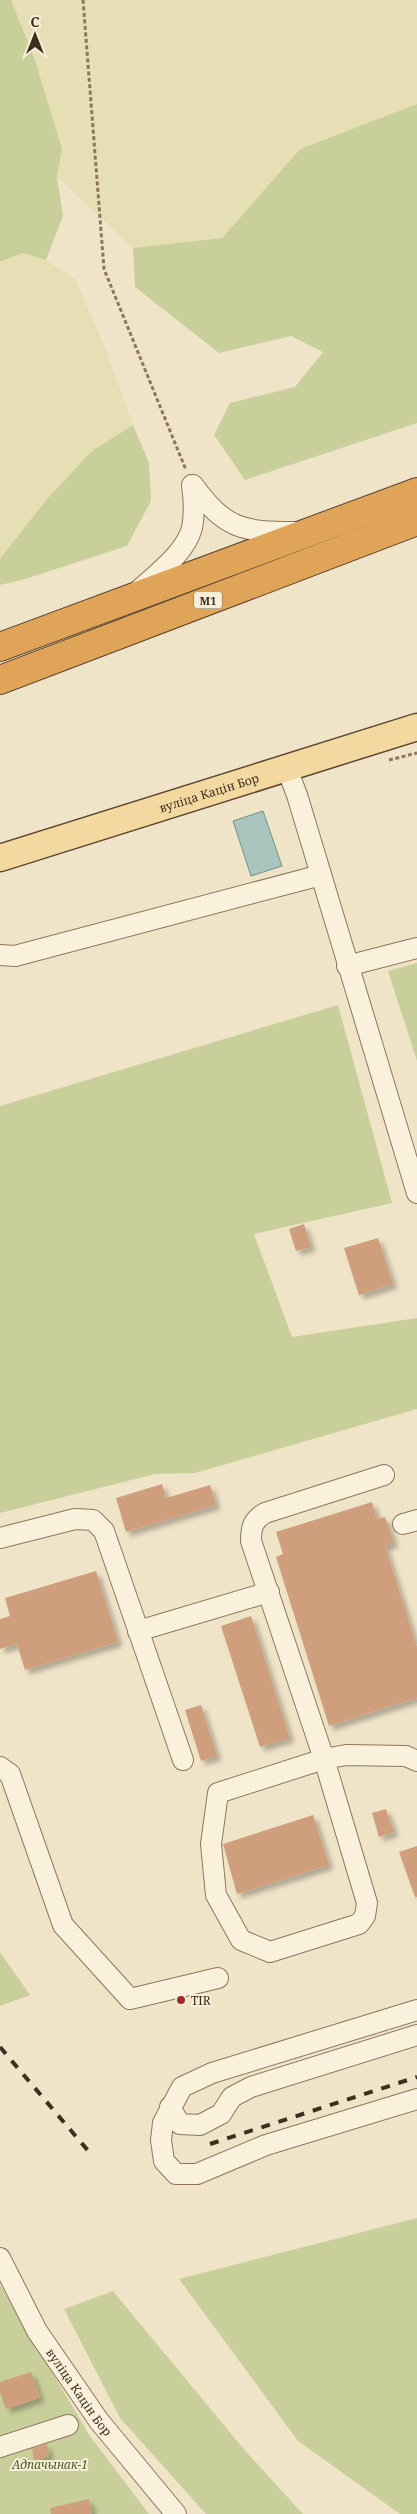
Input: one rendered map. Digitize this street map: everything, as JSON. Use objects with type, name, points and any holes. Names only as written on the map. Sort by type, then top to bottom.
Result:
[{"type":"highway","name":"М1","points":[[0,647],[417,492]]},
{"type":"highway","name":"М1","points":[[0,680],[417,521]]},
{"type":"main road","name":"вуліца Кацін Бор","points":[[0,858],[417,727]]},
{"type":"street","points":[[192,484],[210,508],[223,519],[241,527],[264,532],[310,532]]},
{"type":"street","points":[[128,600],[179,551],[192,530],[195,511],[192,484]]},
{"type":"street","points":[[287,769],[298,795],[347,966],[417,1193]]},
{"type":"street","points":[[0,955],[15,956],[24,954],[321,875]]},
{"type":"street","points":[[347,966],[417,948]]},
{"type":"street","points":[[384,1475],[265,1513],[257,1518],[251,1528],[251,1541],[324,1759],[366,1903],[366,1916],[359,1924],[270,1952],[241,1940],[216,1895],[211,1844],[218,1793],[324,1759],[346,1755],[406,1756],[417,1761]]},
{"type":"street","points":[[0,1538],[75,1520],[93,1520],[104,1531],[183,1760]]},
{"type":"street","points":[[138,1632],[269,1592]]},
{"type":"street","points":[[0,1767],[10,1774],[63,1925],[130,1999],[218,1978]]},
{"type":"street","points":[[417,2010],[212,2073],[182,2088],[162,2123],[161,2140],[164,2161],[176,2174],[196,2174],[266,2145],[417,2099]]},
{"type":"street","points":[[170,2106],[180,2124],[200,2125],[221,2114],[232,2097],[251,2087],[417,2035]]},
{"type":"street","name":"вуліца Кацін Бор","points":[[0,2258],[37,2331],[99,2421],[176,2514]]},
{"type":"street","points":[[0,2447],[68,2425]]},
{"type":"path","points":[[83,0],[104,269],[192,484]]},
{"type":"shaded area","points":[[11,0],[417,0],[417,104],[300,149],[222,238],[133,248],[57,177],[62,149],[35,60]]},
{"type":"shaded area","points":[[23,253],[46,260],[75,279],[106,350],[133,425],[93,450],[0,559],[0,262]]},
{"type":"green space","points":[[0,0],[11,0],[35,60],[62,149],[57,177],[63,216],[46,260],[23,253],[0,262]]},
{"type":"green space","points":[[417,104],[417,423],[245,480],[214,435],[230,403],[295,387],[323,352],[291,336],[219,353],[135,287],[133,248],[222,238],[300,149]]},
{"type":"green space","points":[[133,425],[149,463],[151,501],[127,546],[22,580],[0,585],[0,559],[48,498],[93,450]]},
{"type":"green space","points":[[417,963],[417,1061],[388,971]]},
{"type":"green space","points":[[338,1005],[392,1203],[254,1234],[292,1337],[417,1318],[417,1409],[195,1473],[155,1474],[0,1513],[0,1106]]},
{"type":"green space","points":[[0,1952],[30,1995],[0,2006]]},
{"type":"green space","points":[[417,2218],[417,2514],[400,2514],[298,2441],[179,2279]]},
{"type":"green space","name":"Адпачынак-1","points":[[0,2285],[90,2436],[149,2514],[0,2514]]},
{"type":"green space","points":[[113,2291],[242,2447],[303,2514],[206,2514],[120,2418],[64,2309]]},
{"type":"water","points":[[263,811],[282,866],[251,876],[233,821]]},
{"type":"building","points":[[304,1224],[311,1247],[296,1251],[289,1229]]},
{"type":"building","points":[[378,1238],[393,1284],[359,1295],[344,1248]]},
{"type":"building","points":[[162,1484],[166,1498],[210,1485],[216,1505],[126,1532],[116,1498]]},
{"type":"building","points":[[372,1502],[377,1519],[385,1517],[394,1543],[385,1546],[417,1647],[417,1698],[329,1726],[276,1557],[283,1554],[276,1532]]},
{"type":"building","points":[[96,1571],[118,1642],[25,1670],[17,1644],[0,1649],[0,1619],[10,1616],[5,1598]]},
{"type":"building","points":[[251,1616],[290,1738],[260,1747],[221,1626]]},
{"type":"building","points":[[201,1705],[217,1756],[201,1761],[185,1710]]},
{"type":"building","points":[[386,1809],[394,1832],[379,1837],[372,1813]]},
{"type":"building","points":[[313,1815],[329,1865],[237,1894],[223,1844]]},
{"type":"building","points":[[417,1846],[417,1897],[415,1897],[399,1852]]},
{"type":"building","points":[[31,2372],[40,2398],[6,2409],[0,2392],[0,2382]]},
{"type":"building","points":[[47,2444],[49,2457],[34,2460],[32,2449]]},
{"type":"building","points":[[89,2499],[92,2514],[51,2514],[50,2508]]},
{"type":"railway","points":[[0,2047],[90,2153]]},
{"type":"railway","points":[[210,2144],[417,2077]]},
{"type":"place","name":"TIR","points":[[181,2000]]}]
